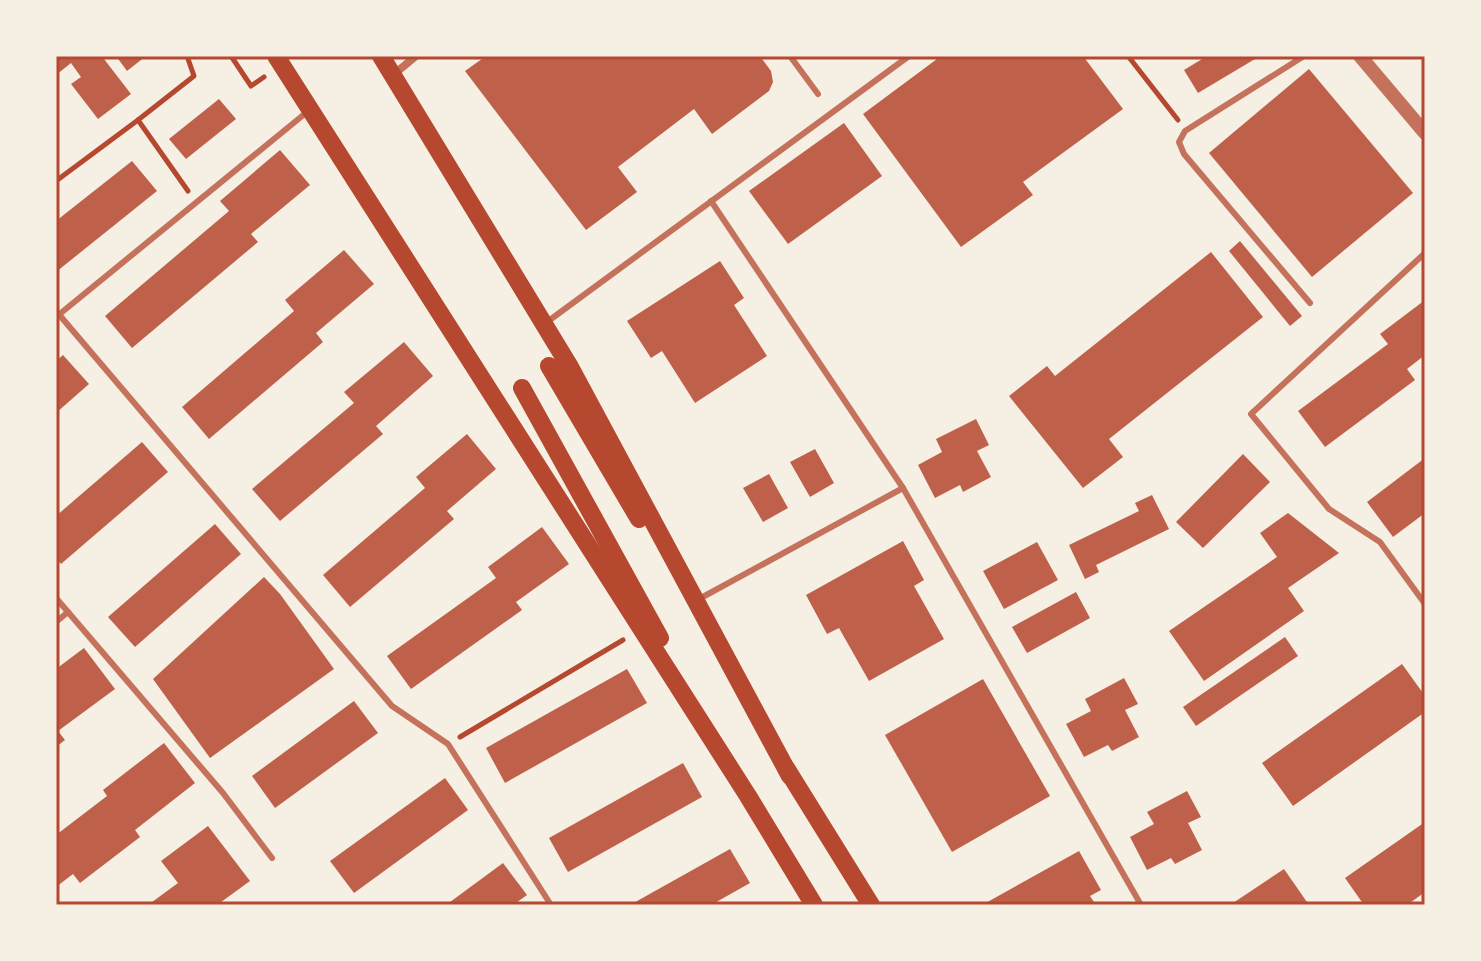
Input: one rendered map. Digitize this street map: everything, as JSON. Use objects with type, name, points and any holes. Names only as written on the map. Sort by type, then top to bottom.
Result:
[{"type":"main road","points":[[276,56],[748,796],[814,905]]},
{"type":"main road","points":[[381,56],[570,367],[790,776]]},
{"type":"main road","points":[[549,366],[790,776],[871,905]]},
{"type":"main road","points":[[522,388],[748,796]]},
{"type":"street","points":[[393,75],[416,56]]},
{"type":"street","points":[[1360,56],[1425,133]]},
{"type":"lane","points":[[790,56],[818,94]]},
{"type":"lane","points":[[544,324],[909,56]]},
{"type":"lane","points":[[1304,56],[1185,131],[1179,142],[1184,154],[1310,303]]},
{"type":"lane","points":[[310,109],[57,314],[392,706],[448,744],[551,905]]},
{"type":"lane","points":[[711,201],[903,488],[1141,905]]},
{"type":"lane","points":[[1425,253],[1251,414],[1329,509],[1380,542],[1425,604]]},
{"type":"lane","points":[[696,600],[903,488]]},
{"type":"lane","points":[[56,598],[223,793],[272,858]]},
{"type":"lane","points":[[56,622],[68,612]]},
{"type":"path","points":[[56,181],[194,76],[187,56]]},
{"type":"path","points":[[231,56],[251,86]]},
{"type":"path","points":[[1128,56],[1185,131]]},
{"type":"path","points":[[138,120],[196,202]]},
{"type":"path","points":[[448,744],[642,629]]},
{"type":"building","points":[[56,56],[108,56],[104,59],[131,94],[98,119],[71,84],[81,77],[71,63],[56,75]]},
{"type":"building","points":[[116,56],[146,56],[127,71]]},
{"type":"building","points":[[486,56],[760,56],[771,71],[773,82],[769,91],[712,134],[694,109],[618,167],[637,192],[586,230],[465,71]]},
{"type":"building","points":[[941,56],[1083,56],[1123,109],[1023,182],[1033,195],[961,247],[863,114]]},
{"type":"building","points":[[1207,56],[1260,56],[1198,93],[1184,70]]},
{"type":"building","points":[[1309,69],[1413,193],[1312,277],[1209,153]]},
{"type":"building","points":[[219,99],[236,119],[186,159],[169,139]]},
{"type":"building","points":[[844,123],[882,176],[788,244],[749,191]]},
{"type":"building","points":[[280,150],[310,185],[251,234],[258,242],[132,348],[105,316],[229,211],[220,201]]},
{"type":"building","points":[[132,161],[157,191],[56,272],[56,221]]},
{"type":"building","points":[[1240,241],[1302,316],[1290,326],[1229,251]]},
{"type":"building","points":[[344,250],[374,284],[316,333],[323,342],[209,439],[182,407],[294,311],[285,300]]},
{"type":"building","points":[[1211,252],[1263,317],[1109,439],[1123,457],[1083,488],[1009,396],[1047,366],[1055,376]]},
{"type":"building","points":[[720,261],[744,298],[734,305],[767,356],[695,403],[662,351],[651,358],[627,321]]},
{"type":"building","points":[[1425,300],[1425,355],[1407,369],[1415,380],[1325,447],[1298,411],[1388,344],[1380,334]]},
{"type":"building","points":[[404,342],[433,376],[376,426],[383,434],[280,521],[252,489],[354,403],[344,392]]},
{"type":"building","points":[[63,355],[89,384],[56,413],[56,361]]},
{"type":"building","points":[[976,419],[989,445],[977,451],[991,477],[963,492],[960,485],[935,498],[918,465],[942,452],[936,439]]},
{"type":"building","points":[[467,434],[496,469],[447,511],[454,519],[350,607],[323,575],[425,488],[416,477]]},
{"type":"building","points":[[142,442],[168,472],[61,564],[56,558],[56,516]]},
{"type":"building","points":[[815,449],[834,483],[810,497],[790,462]]},
{"type":"building","points":[[1243,454],[1270,482],[1203,548],[1176,522]]},
{"type":"building","points":[[1425,458],[1425,513],[1393,537],[1367,502]]},
{"type":"building","points":[[769,474],[788,508],[763,522],[743,488]]},
{"type":"building","points":[[1152,495],[1169,529],[1096,565],[1099,572],[1085,579],[1069,545],[1139,511],[1135,503]]},
{"type":"building","points":[[1288,513],[1339,553],[1288,588],[1304,611],[1204,681],[1169,631],[1277,557],[1260,533]]},
{"type":"building","points":[[215,524],[241,554],[135,647],[108,617]]},
{"type":"building","points":[[542,527],[569,564],[516,602],[522,610],[411,689],[387,656],[496,578],[488,567]]},
{"type":"building","points":[[903,541],[924,580],[914,586],[944,639],[869,681],[839,628],[827,634],[806,595]]},
{"type":"building","points":[[1037,542],[1058,580],[1004,609],[983,571]]},
{"type":"building","points":[[264,577],[280,594],[334,669],[210,758],[153,679]]},
{"type":"building","points":[[1076,592],[1090,618],[1027,653],[1012,627]]},
{"type":"building","points":[[1285,637],[1298,656],[1196,726],[1183,707]]},
{"type":"building","points":[[84,648],[115,689],[58,731],[65,740],[56,747],[56,669]]},
{"type":"building","points":[[1402,664],[1425,696],[1425,712],[1293,806],[1262,763]]},
{"type":"building","points":[[627,669],[647,703],[505,783],[486,748]]},
{"type":"building","points":[[1124,678],[1138,704],[1125,710],[1139,737],[1112,751],[1108,745],[1084,757],[1066,724],[1091,711],[1085,699]]},
{"type":"building","points":[[983,679],[1050,796],[952,852],[885,735]]},
{"type":"building","points":[[354,701],[378,733],[275,808],[252,776]]},
{"type":"building","points":[[164,743],[195,783],[135,830],[140,837],[80,883],[73,874],[56,887],[56,835],[107,796],[103,790]]},
{"type":"building","points":[[683,763],[702,797],[568,872],[549,838]]},
{"type":"building","points":[[445,778],[468,810],[354,893],[330,861]]},
{"type":"building","points":[[1187,791],[1201,817],[1188,823],[1202,850],[1175,864],[1171,858],[1147,870],[1130,837],[1154,824],[1147,812]]},
{"type":"building","points":[[1425,822],[1425,892],[1407,905],[1364,905],[1345,878]]},
{"type":"building","points":[[208,826],[250,881],[217,905],[148,905],[178,883],[161,861]]},
{"type":"building","points":[[730,849],[750,883],[711,905],[630,905]]},
{"type":"building","points":[[1079,851],[1101,890],[1090,896],[1096,905],[982,905]]},
{"type":"building","points":[[503,863],[527,895],[513,905],[446,905]]},
{"type":"building","points":[[1284,869],[1309,905],[1230,905]]}]
